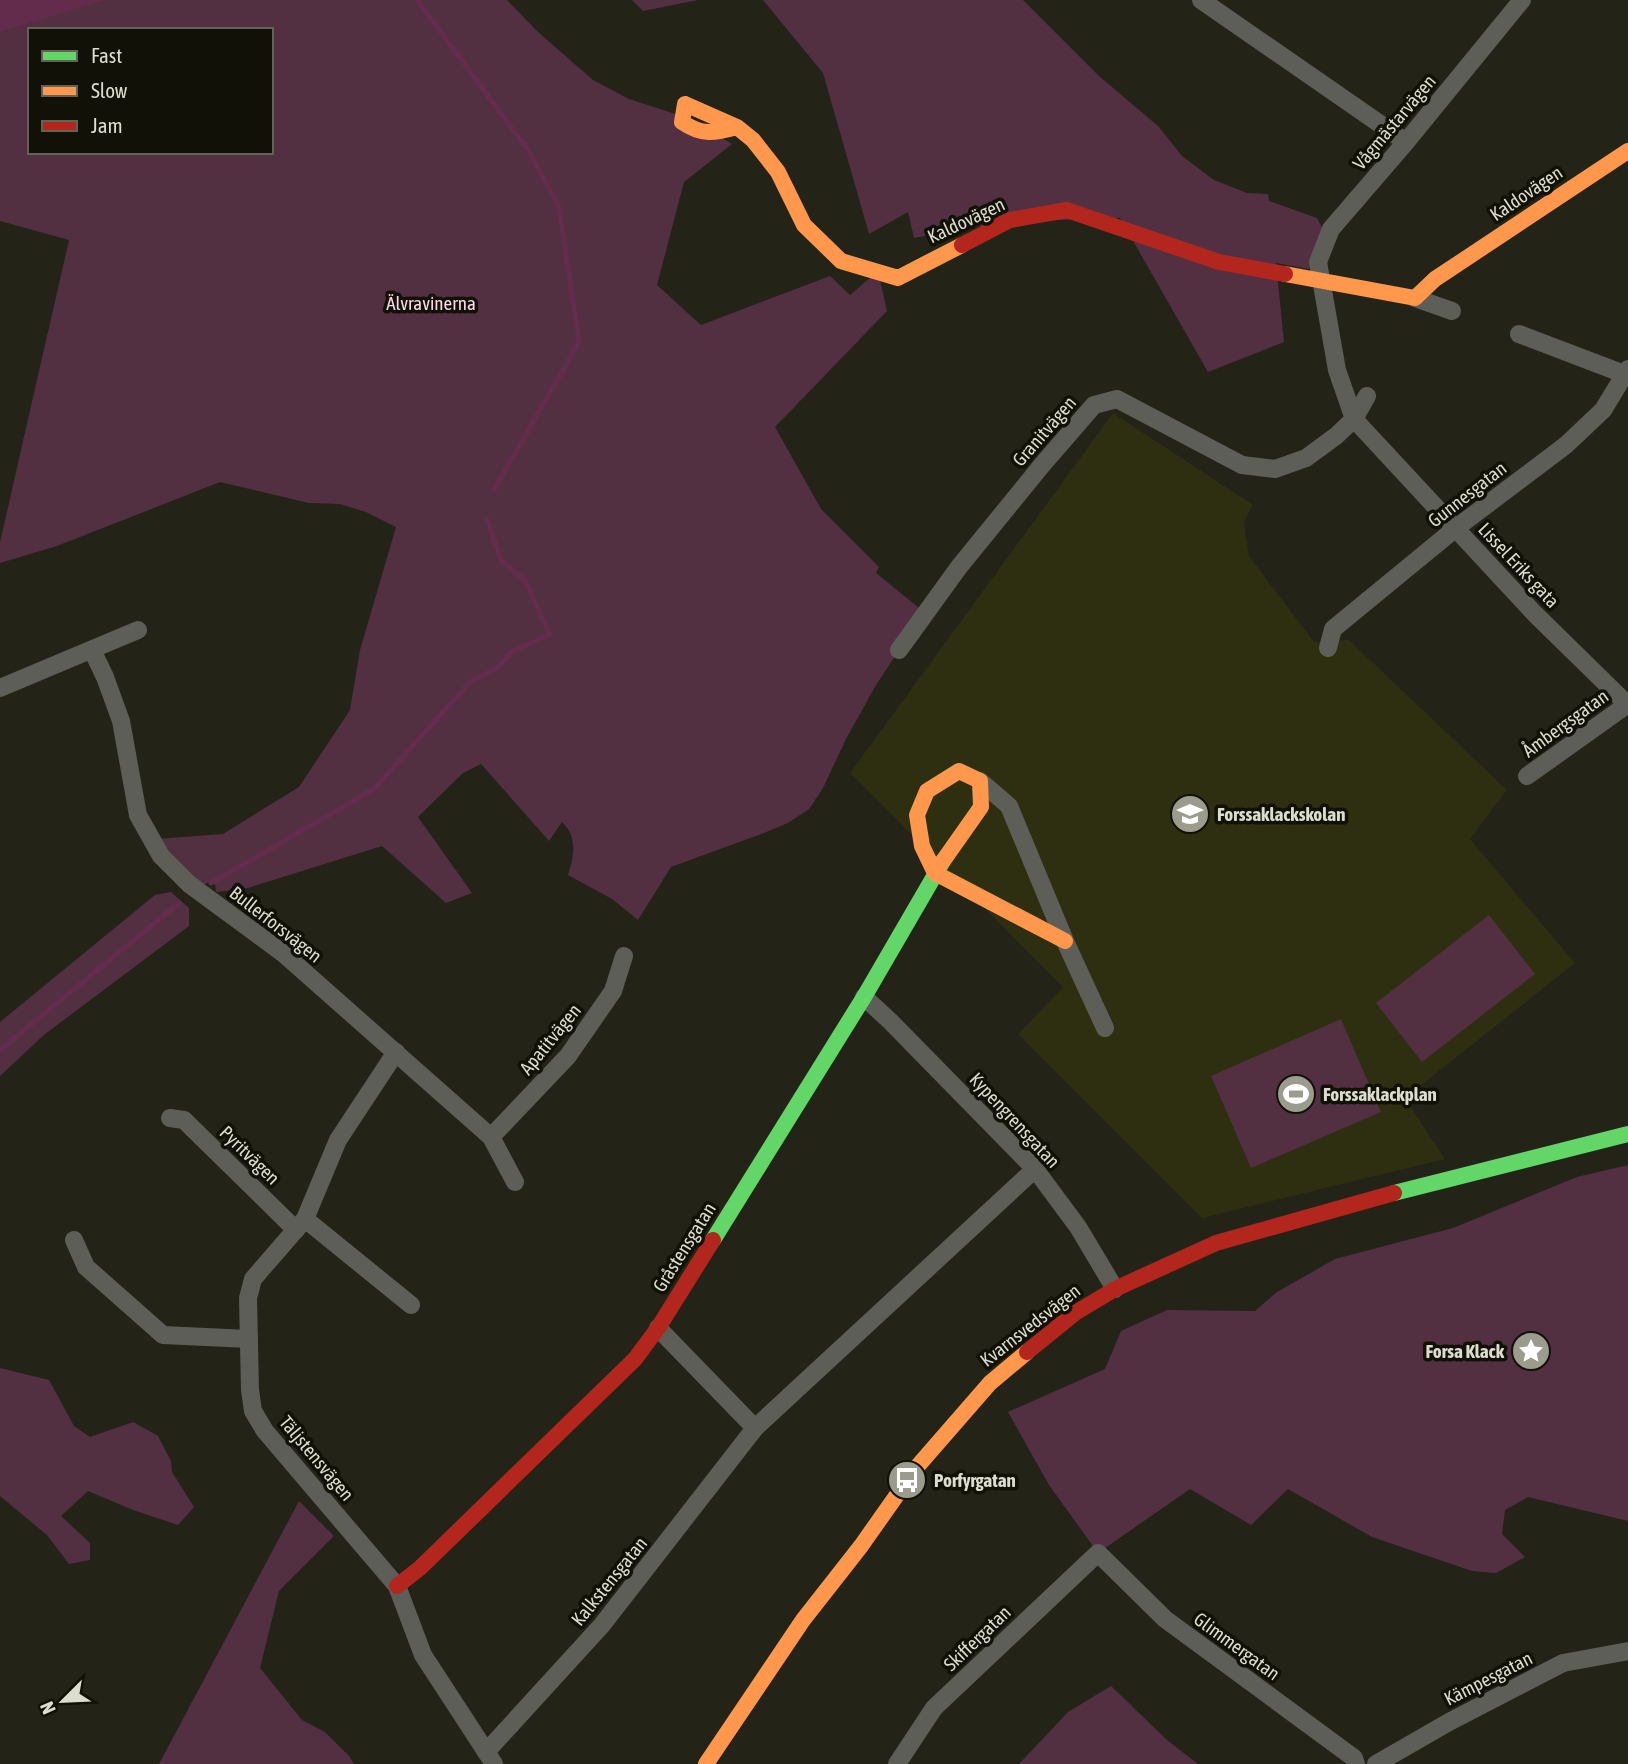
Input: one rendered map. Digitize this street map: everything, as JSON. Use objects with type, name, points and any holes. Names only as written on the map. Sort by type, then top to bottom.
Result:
[{"type":"street","points":[[1201,0],[1406,142]]},
{"type":"street","name":"Vågmästarvägen","points":[[1322,280],[1318,262],[1331,229],[1522,0]]},
{"type":"street","name":"Kaldovägen","points":[[685,104],[682,122],[698,134],[710,134],[737,127],[753,139],[778,172],[804,225],[841,261],[898,278],[1010,219],[1067,210],[1219,262],[1415,298],[1452,311]]},
{"type":"street","name":"Kaldovägen","points":[[1415,298],[1436,279],[1628,151]]},
{"type":"street","points":[[1322,280],[1336,370],[1354,419]]},
{"type":"street","points":[[1518,334],[1626,371]]},
{"type":"street","name":"Gunnesgatan","points":[[1328,648],[1333,629],[1456,528],[1566,445],[1603,410],[1626,371]]},
{"type":"street","name":"Granitvägen","points":[[899,649],[959,567],[1042,464],[1094,405],[1117,399],[1242,465],[1275,469],[1306,458],[1336,436],[1354,419],[1367,396]]},
{"type":"street","name":"Lissel Eriks gata","points":[[1354,419],[1535,614],[1628,704]]},
{"type":"street","points":[[0,688],[138,630]]},
{"type":"street","name":"Bullerforsvägen","points":[[92,650],[121,721],[138,814],[161,856],[190,884],[284,954],[491,1138],[515,1182]]},
{"type":"street","name":"Åmbergsgatan","points":[[1527,776],[1628,704]]},
{"type":"street","points":[[1065,941],[935,873],[922,846],[917,816],[927,791],[958,771],[980,781],[1009,807],[1105,1028]]},
{"type":"street","name":"Gråstensgatan","points":[[397,1586],[420,1568],[635,1359],[658,1328],[864,997],[935,873],[981,807],[980,781]]},
{"type":"street","name":"Apatitvägen","points":[[491,1138],[568,1056],[613,991],[624,956]]},
{"type":"street","name":"Kypengrensgatan","points":[[864,997],[1035,1168],[1078,1227],[1115,1289]]},
{"type":"street","name":"Täljstensvägen","points":[[396,1052],[338,1140],[300,1224],[253,1279],[248,1298],[253,1411],[265,1431],[397,1586],[423,1655],[490,1758]]},
{"type":"street","name":"Pyritvägen","points":[[170,1118],[184,1120],[300,1224],[411,1305]]},
{"type":"street","name":"Kvarnsvedsvägen","points":[[706,1764],[803,1620],[924,1458],[990,1383],[1075,1313],[1115,1289],[1216,1243],[1453,1177],[1628,1133]]},
{"type":"street","name":"Kalkstensgatan","points":[[490,1758],[602,1625],[755,1428],[1035,1168]]},
{"type":"street","points":[[74,1240],[86,1267],[163,1335],[249,1339]]},
{"type":"street","points":[[658,1328],[755,1428]]},
{"type":"street","name":"Skiffergatan","points":[[897,1764],[934,1708],[1098,1553]]},
{"type":"street","name":"Glimmergatan","points":[[1098,1553],[1166,1619],[1354,1758],[1356,1764]]},
{"type":"street","name":"Kämpesgatan","points":[[1376,1764],[1449,1722],[1563,1663],[1628,1651]]},
{"type":"shaded area","points":[[0,0],[104,0],[0,32]]},
{"type":"shaded area","name":"Forssaklackskolan","points":[[1113,413],[1253,505],[1244,522],[1249,556],[1314,642],[1349,640],[1507,790],[1470,839],[1575,963],[1405,1098],[1445,1159],[1202,1218],[1018,1034],[1063,987],[850,773]]},
{"type":"green space","name":"Älvravinerna","points":[[22,0],[507,0],[538,32],[593,80],[629,99],[688,118],[732,144],[684,182],[657,285],[701,325],[830,276],[850,295],[878,271],[887,311],[775,427],[821,509],[879,567],[876,573],[924,612],[876,685],[823,788],[809,809],[788,823],[671,867],[638,920],[612,899],[568,875],[573,840],[567,828],[562,822],[549,841],[481,764],[463,773],[418,817],[472,893],[446,903],[382,846],[248,888],[216,892],[217,880],[199,886],[156,839],[223,834],[299,787],[350,710],[360,650],[396,527],[366,512],[340,504],[309,503],[220,482],[57,546],[0,563],[0,542],[69,240],[0,221],[0,13]]},
{"type":"green space","points":[[632,0],[698,0],[643,11]]},
{"type":"green space","points":[[763,0],[1023,0],[1099,76],[1158,126],[1182,156],[1214,180],[1247,193],[1268,194],[1269,201],[1317,218],[1324,231],[1309,269],[1276,263],[1284,342],[1208,372],[1120,218],[1001,222],[914,238],[908,212],[869,234],[823,73]]},
{"type":"green space","points":[[171,892],[189,908],[189,926],[45,1034],[0,1076],[0,1022],[155,895]]},
{"type":"green space","points":[[1489,915],[1535,974],[1422,1062],[1376,1003]]},
{"type":"green space","name":"Forssaklackplan","points":[[1341,1019],[1381,1112],[1251,1168],[1211,1076]]},
{"type":"green space","points":[[1628,1165],[1628,1521],[1528,1497],[1505,1510],[1502,1534],[1525,1557],[1496,1573],[1472,1571],[1372,1537],[1288,1489],[1251,1525],[1190,1489],[1098,1553],[1049,1485],[1008,1412],[1105,1369],[1121,1331],[1167,1310],[1255,1311],[1277,1292],[1335,1259],[1453,1228],[1577,1177]]},
{"type":"green space","points":[[0,1368],[49,1380],[74,1426],[90,1437],[133,1422],[158,1436],[171,1461],[172,1472],[194,1507],[178,1525],[88,1491],[61,1516],[90,1543],[90,1560],[69,1564],[47,1535],[0,1496]]},
{"type":"green space","points":[[299,1501],[334,1536],[279,1591],[260,1668],[302,1720],[325,1732],[354,1764],[159,1764]]},
{"type":"green space","points":[[1111,1686],[1167,1740],[1198,1764],[1019,1764],[1068,1712]]},
{"type":"waterway","points":[[417,0],[528,150],[559,207],[579,342],[494,490]]},
{"type":"waterway","points":[[211,883],[374,789],[470,682],[497,668],[514,650],[550,635],[525,580],[501,561],[487,519]]},
{"type":"waterway","points":[[0,1050],[179,903]]},
{"type":"traffic: fast","points":[[713,1240],[864,997],[943,861]]},
{"type":"traffic: fast","points":[[1394,1193],[1628,1134]]},
{"type":"traffic: slow","points":[[737,127],[715,132],[696,130],[682,122],[685,104],[737,127],[753,140],[778,172],[804,225],[841,261],[898,278],[962,245]]},
{"type":"traffic: slow","points":[[1285,274],[1415,298],[1435,279],[1628,151]]},
{"type":"traffic: slow","points":[[943,861],[981,807],[980,781],[959,771],[927,791],[917,815],[922,846],[935,873],[1065,941]]},
{"type":"traffic: slow","points":[[706,1764],[803,1620],[861,1546],[916,1468],[990,1383],[1027,1352]]},
{"type":"traffic: jam","points":[[962,245],[1010,220],[1067,210],[1219,262],[1285,274]]},
{"type":"traffic: jam","points":[[1027,1352],[1075,1313],[1115,1289],[1216,1243],[1394,1193]]},
{"type":"traffic: jam","points":[[397,1586],[420,1568],[635,1359],[658,1328],[713,1240]]},
{"type":"place","name":"Forssaklackskolan","points":[[1190,814]]},
{"type":"place","name":"Forssaklackplan","points":[[1296,1094]]},
{"type":"place","name":"Forsa Klack","points":[[1531,1351]]},
{"type":"place","name":"Porfyrgatan","points":[[907,1480]]}]
